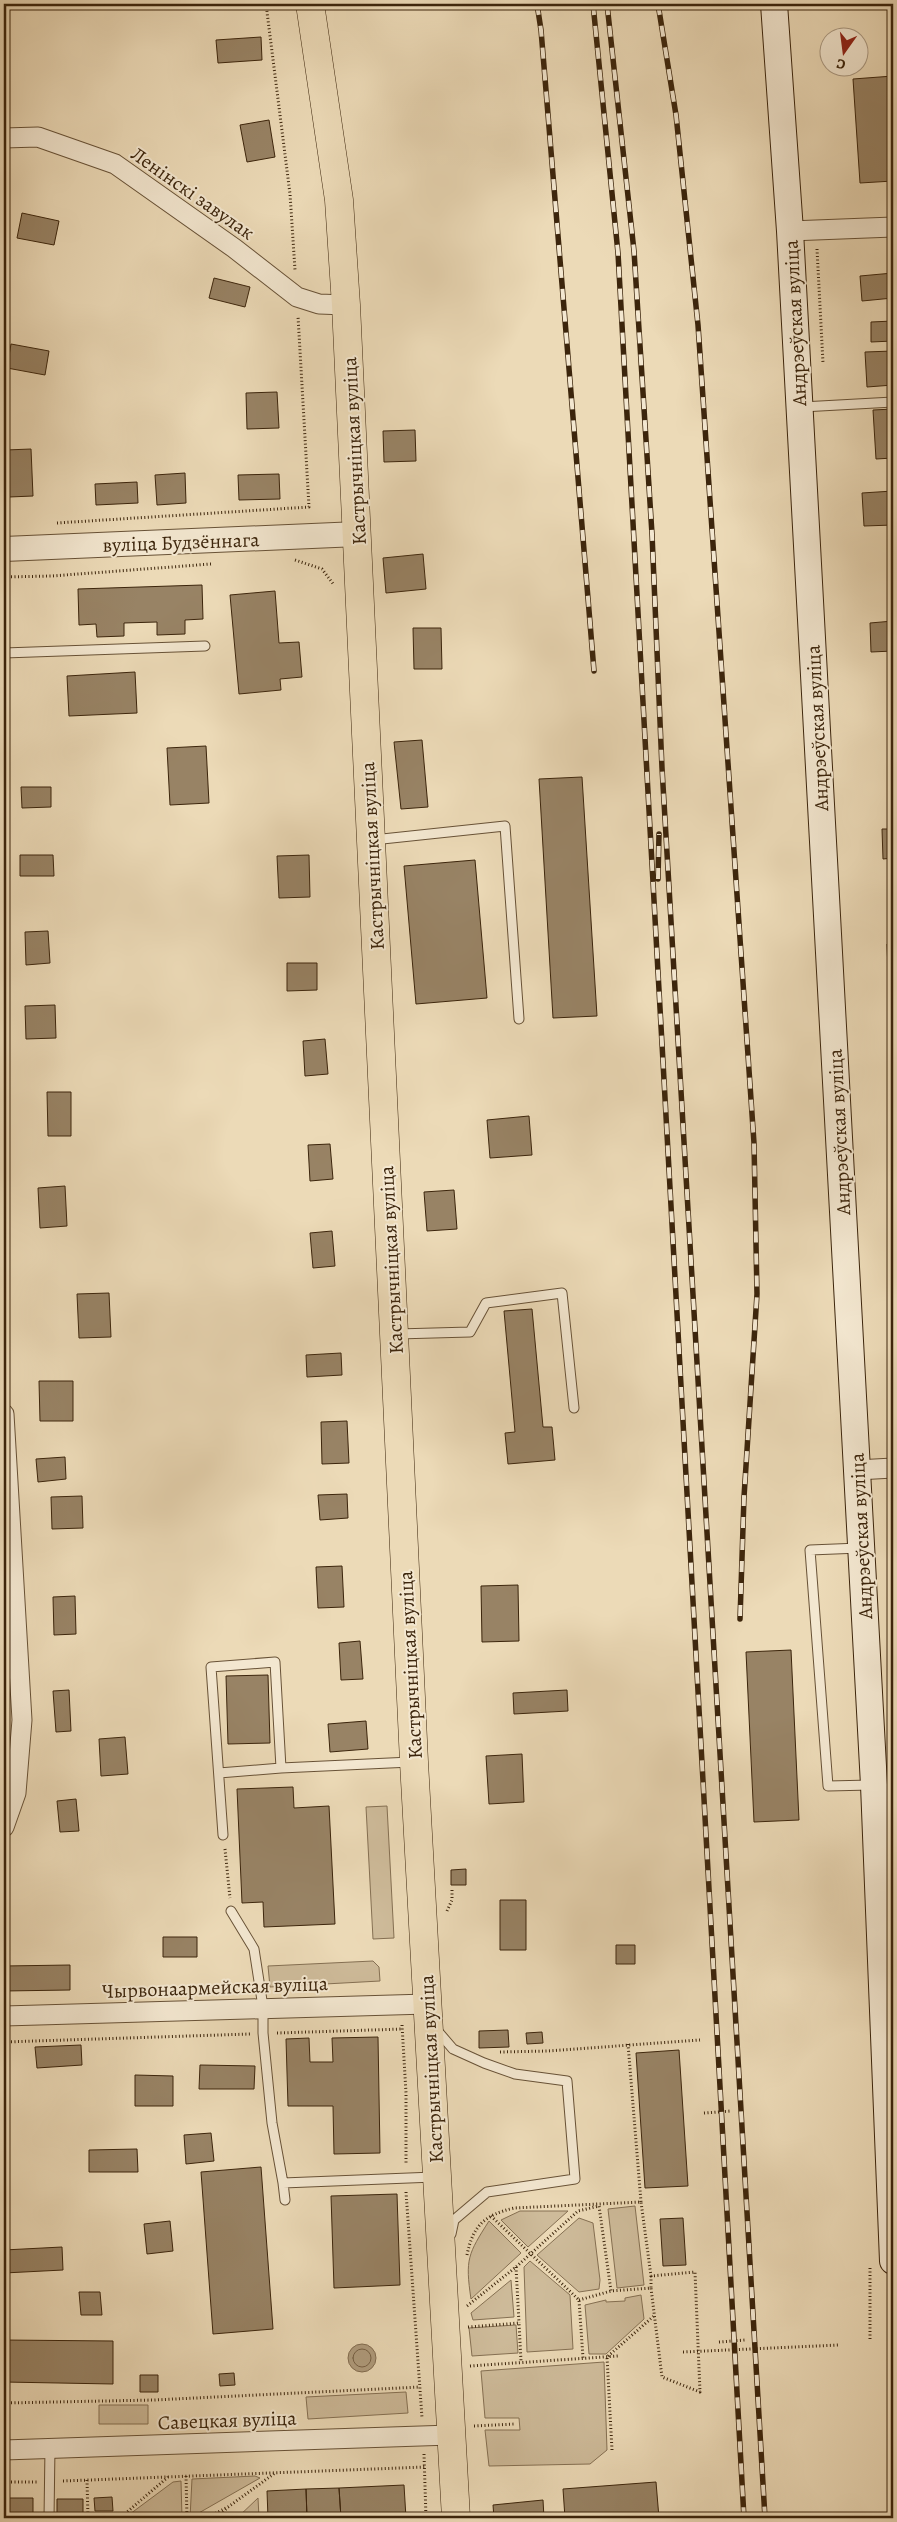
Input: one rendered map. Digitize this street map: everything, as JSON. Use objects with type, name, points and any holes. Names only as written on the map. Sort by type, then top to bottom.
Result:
[{"type":"main road","name":"Кастрычніцкая вуліца","points":[[310,4],[339,200],[346,305],[414,1762],[417,2017],[437,2177],[442,2271],[461,2435],[454,2482],[456,2518]]},
{"type":"main road","name":"Андрэеўская вуліца","points":[[774,4],[800,407],[874,1785],[892,2178],[893,2259]]},
{"type":"street","name":"Ленінскі завулак","points":[[4,138],[38,137],[115,164],[234,248],[297,297],[320,304],[346,305]]},
{"type":"street","points":[[790,231],[893,227]]},
{"type":"street","name":"вуліца Будзённага","points":[[4,548],[358,534]]},
{"type":"street","points":[[4,1414],[22,1720],[16,1793],[4,1827]]},
{"type":"street","points":[[857,1470],[893,1468]]},
{"type":"street","name":"Чырвонаармейская вуліца","points":[[4,2016],[263,2007],[417,2017]]},
{"type":"street","name":"Савецкая вуліца","points":[[4,2450],[461,2435]]},
{"type":"lane","points":[[800,407],[893,402]]},
{"type":"lane","points":[[4,653],[205,646]]},
{"type":"lane","points":[[371,841],[505,826],[519,1019]]},
{"type":"lane","points":[[394,1334],[470,1332],[486,1303],[562,1293],[574,1408]]},
{"type":"lane","points":[[861,1548],[810,1550],[828,1786],[874,1785]]},
{"type":"lane","points":[[224,1835],[211,1667],[275,1662],[281,1768]]},
{"type":"lane","points":[[219,1773],[281,1768],[414,1762]]},
{"type":"lane","points":[[231,1911],[254,1949],[263,2007],[263,2033],[272,2124],[285,2200]]},
{"type":"lane","points":[[417,2017],[452,2049],[515,2074],[567,2081],[575,2179],[487,2192],[454,2220],[442,2271]]},
{"type":"lane","points":[[283,2183],[437,2177]]},
{"type":"lane","points":[[49,2518],[50,2448]]},
{"type":"path","points":[[53,523],[309,507],[290,194],[266,4]]},
{"type":"path","points":[[288,561],[297,560],[322,569],[335,586]]},
{"type":"path","points":[[4,577],[52,576],[218,564]]},
{"type":"path","points":[[224,1835],[231,1911]]},
{"type":"path","points":[[448,1919],[452,1890]]},
{"type":"path","points":[[4,2042],[263,2033],[417,2017],[406,2094],[406,2177],[425,2467],[426,2518]]},
{"type":"path","points":[[496,2052],[548,2051],[700,2040]]},
{"type":"path","points":[[628,2044],[641,2202],[662,2377],[700,2392],[695,2272],[651,2276]]},
{"type":"path","points":[[704,2113],[731,2111]]},
{"type":"path","points":[[466,2258],[470,2242],[481,2221],[514,2208],[599,2206],[641,2202]]},
{"type":"path","points":[[462,2302],[462,2310],[516,2267],[578,2211],[599,2206]]},
{"type":"path","points":[[599,2206],[611,2291]]},
{"type":"path","points":[[491,2216],[579,2300],[583,2358]]},
{"type":"path","points":[[870,2340],[870,2259],[893,2259]]},
{"type":"path","points":[[516,2267],[521,2362]]},
{"type":"path","points":[[579,2300],[611,2291],[651,2288]]},
{"type":"path","points":[[607,2356],[655,2315]]},
{"type":"path","points":[[464,2327],[519,2323]]},
{"type":"path","points":[[718,2342],[745,2340]]},
{"type":"path","points":[[683,2352],[839,2345]]},
{"type":"path","points":[[607,2356],[612,2450]]},
{"type":"path","points":[[466,2360],[467,2366],[618,2356]]},
{"type":"path","points":[[4,2403],[154,2400],[420,2387]]},
{"type":"path","points":[[461,2435],[470,2426],[515,2424]]},
{"type":"path","points":[[4,2482],[50,2482],[425,2467]]},
{"type":"path","points":[[206,2518],[228,2507],[275,2473]]},
{"type":"path","points":[[186,2476],[187,2518]]},
{"type":"path","points":[[125,2518],[127,2512],[168,2477]]},
{"type":"path","points":[[87,2480],[88,2518]]},
{"type":"path","points":[[425,2484],[454,2482]]},
{"type":"path","points":[[219,2518],[228,2507]]},
{"type":"shaded area","points":[[387,1806],[394,1938],[373,1939],[366,1807]]},
{"type":"shaded area","points":[[373,1961],[379,1967],[380,1981],[270,1987],[268,1966]]},
{"type":"shaded area","points":[[635,2206],[644,2285],[617,2288],[608,2209]]},
{"type":"shaded area","points":[[520,2211],[568,2211],[528,2247],[501,2220]]},
{"type":"shaded area","points":[[579,2218],[593,2223],[600,2280],[599,2289],[579,2292],[537,2255]]},
{"type":"shaded area","points":[[489,2221],[521,2253],[471,2299],[468,2275],[470,2257],[476,2241]]},
{"type":"shaded area","points":[[530,2261],[570,2295],[573,2349],[527,2352],[524,2267]]},
{"type":"shaded area","points":[[511,2280],[514,2317],[473,2320],[471,2313]]},
{"type":"shaded area","points":[[641,2295],[644,2319],[606,2354],[589,2354],[585,2305],[606,2300],[606,2302],[625,2301],[625,2298]]},
{"type":"shaded area","points":[[516,2325],[518,2353],[472,2356],[469,2328]]},
{"type":"shaded area","points":[[604,2362],[607,2450],[590,2464],[489,2466],[485,2430],[520,2430],[519,2418],[485,2418],[481,2371]]},
{"type":"shaded area","points":[[406,2392],[408,2413],[308,2419],[306,2397]]},
{"type":"shaded area","points":[[99,2405],[148,2405],[148,2424],[99,2424]]},
{"type":"shaded area","points":[[255,2476],[260,2478],[190,2518],[192,2479]]},
{"type":"shaded area","points":[[181,2481],[182,2518],[129,2518],[130,2514],[173,2482]]},
{"type":"shaded area","points":[[258,2498],[259,2518],[237,2518]]},
{"type":"water","points":[[362,2344],[372,2348],[376,2358],[372,2368],[362,2372],[352,2368],[348,2358],[352,2348]]},
{"type":"building","points":[[261,37],[262,60],[218,63],[216,40]]},
{"type":"building","points":[[893,76],[893,181],[860,183],[853,79]]},
{"type":"building","points":[[269,120],[275,157],[247,162],[240,125]]},
{"type":"building","points":[[22,213],[59,221],[54,245],[17,238]]},
{"type":"building","points":[[893,273],[893,298],[862,301],[860,276]]},
{"type":"building","points":[[214,278],[250,287],[245,307],[209,298]]},
{"type":"building","points":[[893,321],[893,341],[871,342],[871,322]]},
{"type":"building","points":[[11,344],[49,351],[45,375],[7,368]]},
{"type":"building","points":[[893,351],[893,385],[867,387],[865,352]]},
{"type":"building","points":[[277,392],[279,428],[247,429],[246,393]]},
{"type":"building","points":[[893,409],[893,458],[876,459],[873,410]]},
{"type":"building","points":[[415,430],[416,461],[384,462],[383,431]]},
{"type":"building","points":[[31,449],[33,496],[9,497],[6,450]]},
{"type":"building","points":[[185,473],[186,503],[157,505],[155,475]]},
{"type":"building","points":[[279,474],[280,499],[239,500],[238,475]]},
{"type":"building","points":[[137,482],[138,503],[96,505],[95,484]]},
{"type":"building","points":[[893,491],[893,525],[864,526],[862,493]]},
{"type":"building","points":[[423,554],[426,589],[386,593],[383,558]]},
{"type":"building","points":[[202,585],[203,619],[185,620],[185,634],[157,635],[157,622],[124,623],[124,636],[97,637],[96,624],[79,625],[78,589]]},
{"type":"building","points":[[275,591],[279,643],[299,642],[302,677],[280,679],[281,690],[239,694],[230,595]]},
{"type":"building","points":[[893,621],[893,651],[871,652],[870,623]]},
{"type":"building","points":[[413,628],[441,628],[442,669],[414,669]]},
{"type":"building","points":[[135,672],[137,713],[69,716],[67,676]]},
{"type":"building","points":[[422,740],[428,807],[401,809],[394,742]]},
{"type":"building","points":[[206,746],[209,803],[170,805],[167,748]]},
{"type":"building","points":[[582,777],[597,1016],[553,1018],[539,779]]},
{"type":"building","points":[[21,787],[51,787],[51,807],[22,808]]},
{"type":"building","points":[[882,829],[893,829],[893,858],[883,859]]},
{"type":"building","points":[[20,855],[53,855],[54,876],[20,876]]},
{"type":"building","points":[[309,855],[310,897],[279,898],[277,856]]},
{"type":"building","points":[[475,860],[487,998],[416,1004],[404,866]]},
{"type":"building","points":[[48,931],[50,963],[26,965],[25,932]]},
{"type":"building","points":[[893,943],[893,971],[888,971],[887,944]]},
{"type":"building","points":[[287,963],[317,963],[317,990],[287,991]]},
{"type":"building","points":[[55,1005],[56,1038],[26,1039],[25,1006]]},
{"type":"building","points":[[325,1039],[328,1074],[305,1076],[303,1041]]},
{"type":"building","points":[[47,1092],[71,1092],[71,1136],[48,1136]]},
{"type":"building","points":[[529,1116],[532,1155],[490,1158],[487,1120]]},
{"type":"building","points":[[330,1144],[333,1179],[310,1181],[308,1145]]},
{"type":"building","points":[[65,1186],[67,1226],[40,1228],[38,1188]]},
{"type":"building","points":[[454,1190],[457,1229],[427,1231],[424,1192]]},
{"type":"building","points":[[332,1231],[335,1266],[313,1268],[310,1233]]},
{"type":"building","points":[[109,1293],[111,1337],[79,1338],[77,1294]]},
{"type":"building","points":[[532,1309],[543,1427],[552,1427],[555,1460],[508,1464],[505,1433],[515,1432],[504,1311]]},
{"type":"building","points":[[341,1353],[342,1375],[307,1377],[306,1355]]},
{"type":"building","points":[[39,1381],[73,1381],[73,1421],[40,1421]]},
{"type":"building","points":[[347,1421],[349,1463],[322,1464],[321,1422]]},
{"type":"building","points":[[65,1457],[66,1479],[38,1482],[36,1459]]},
{"type":"building","points":[[347,1494],[348,1518],[320,1520],[318,1495]]},
{"type":"building","points":[[82,1496],[83,1528],[52,1529],[51,1497]]},
{"type":"building","points":[[342,1566],[344,1607],[318,1608],[316,1567]]},
{"type":"building","points":[[518,1585],[519,1641],[482,1642],[481,1586]]},
{"type":"building","points":[[75,1596],[76,1634],[54,1635],[53,1597]]},
{"type":"building","points":[[360,1641],[363,1679],[341,1680],[339,1643]]},
{"type":"building","points":[[791,1650],[799,1820],[754,1822],[746,1652]]},
{"type":"building","points":[[268,1675],[270,1743],[228,1744],[226,1676]]},
{"type":"building","points":[[69,1690],[71,1731],[56,1732],[53,1691]]},
{"type":"building","points":[[567,1690],[568,1711],[514,1714],[513,1693]]},
{"type":"building","points":[[366,1721],[368,1749],[330,1752],[328,1724]]},
{"type":"building","points":[[125,1737],[128,1774],[101,1776],[99,1739]]},
{"type":"building","points":[[522,1754],[524,1802],[489,1804],[486,1756]]},
{"type":"building","points":[[293,1787],[294,1808],[329,1806],[335,1924],[264,1927],[263,1902],[242,1903],[237,1789]]},
{"type":"building","points":[[76,1799],[79,1831],[60,1832],[57,1801]]},
{"type":"building","points":[[466,1869],[466,1885],[451,1885],[451,1870]]},
{"type":"building","points":[[500,1900],[526,1900],[526,1950],[500,1950]]},
{"type":"building","points":[[163,1937],[197,1937],[197,1957],[163,1957]]},
{"type":"building","points":[[616,1945],[635,1945],[635,1964],[616,1964]]},
{"type":"building","points":[[70,1965],[70,1990],[4,1991],[4,1966]]},
{"type":"building","points":[[508,2030],[509,2047],[479,2048],[479,2031]]},
{"type":"building","points":[[542,2032],[543,2043],[527,2044],[526,2033]]},
{"type":"building","points":[[378,2037],[380,2153],[334,2154],[333,2106],[288,2106],[286,2039],[309,2038],[310,2062],[333,2062],[332,2038]]},
{"type":"building","points":[[81,2045],[82,2065],[37,2068],[35,2047]]},
{"type":"building","points":[[679,2050],[688,2186],[645,2188],[636,2053]]},
{"type":"building","points":[[200,2065],[255,2066],[254,2089],[199,2089]]},
{"type":"building","points":[[135,2075],[173,2076],[173,2106],[135,2106]]},
{"type":"building","points":[[211,2133],[214,2161],[186,2164],[184,2135]]},
{"type":"building","points":[[137,2149],[138,2172],[89,2172],[89,2150]]},
{"type":"building","points":[[261,2167],[273,2329],[213,2334],[201,2172]]},
{"type":"building","points":[[397,2194],[400,2285],[334,2288],[331,2196]]},
{"type":"building","points":[[683,2218],[686,2265],[663,2266],[660,2219]]},
{"type":"building","points":[[170,2221],[173,2251],[147,2254],[144,2224]]},
{"type":"building","points":[[62,2247],[63,2270],[4,2273],[4,2250]]},
{"type":"building","points":[[79,2292],[100,2292],[102,2315],[81,2315]]},
{"type":"building","points":[[4,2340],[113,2341],[113,2384],[4,2382]]},
{"type":"building","points":[[234,2373],[235,2385],[220,2386],[219,2374]]},
{"type":"building","points":[[140,2375],[158,2375],[158,2392],[140,2392]]},
{"type":"building","points":[[656,2482],[659,2518],[565,2518],[563,2489]]},
{"type":"building","points":[[404,2485],[406,2518],[341,2518],[339,2488]]},
{"type":"building","points":[[339,2488],[341,2518],[307,2518],[306,2489]]},
{"type":"building","points":[[306,2489],[307,2518],[268,2518],[267,2491]]},
{"type":"building","points":[[112,2497],[113,2511],[95,2511],[94,2498]]},
{"type":"building","points":[[4,2498],[33,2498],[33,2518],[4,2518]]},
{"type":"building","points":[[57,2499],[83,2499],[83,2518],[57,2518]]},
{"type":"building","points":[[543,2500],[544,2518],[494,2518],[493,2505]]},
{"type":"railway","points":[[537,4],[541,30],[594,671]]},
{"type":"railway","points":[[593,4],[618,253],[744,2518]]},
{"type":"railway","points":[[607,4],[634,251],[652,534],[662,768],[765,2518]]},
{"type":"railway","points":[[658,4],[676,115],[698,325],[754,1143],[757,1294],[744,1497],[740,1619]]},
{"type":"railway","points":[[658,879],[659,834]]}]
